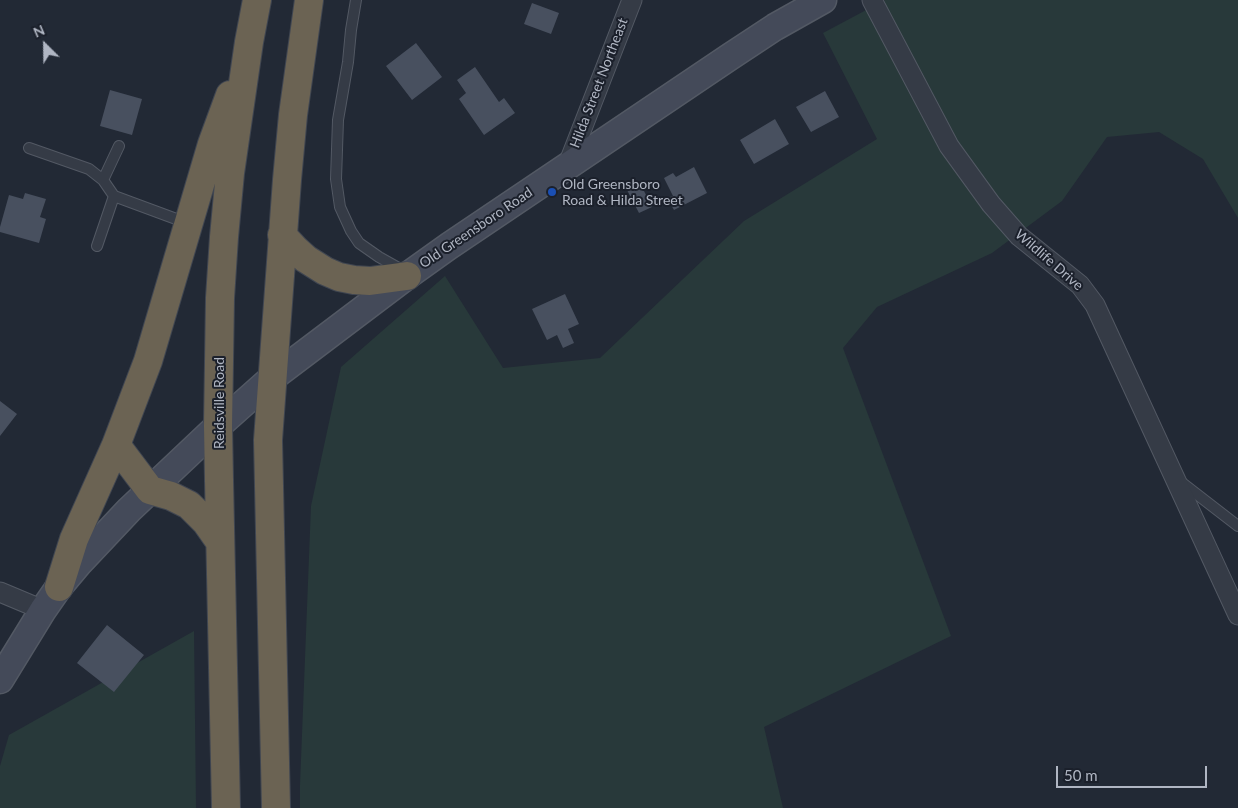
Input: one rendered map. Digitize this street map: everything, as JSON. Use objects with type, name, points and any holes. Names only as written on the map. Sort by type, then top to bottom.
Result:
[{"type":"highway","name":"Reidsville Road","points":[[226,808],[218,426],[220,298],[230,173],[249,42],[258,0]]},
{"type":"highway","points":[[276,808],[268,440],[282,235],[293,115],[309,0]]},
{"type":"highway","points":[[59,587],[74,539],[116,445],[148,361],[212,144],[249,42]]},
{"type":"highway","points":[[282,235],[306,259],[339,277],[370,281],[408,274]]},
{"type":"highway","points":[[116,445],[150,490],[171,496],[189,505],[206,522],[220,542]]},
{"type":"main road","name":"Old Greensboro Road","points":[[0,680],[59,587],[104,535],[218,426],[272,378],[408,274],[731,56],[823,0]]},
{"type":"street","name":"Hilda Street Northeast","points":[[567,167],[632,0]]},
{"type":"street","name":"Wildlife Drive","points":[[872,0],[949,146],[991,204],[1019,236],[1080,285],[1095,305],[1238,615]]},
{"type":"street","points":[[0,592],[43,610]]},
{"type":"lane","points":[[356,0],[338,120],[336,179],[340,207],[351,231],[360,243],[408,274]]},
{"type":"lane","points":[[103,180],[119,146]]},
{"type":"lane","points":[[29,148],[89,169],[103,180],[114,196],[188,223]]},
{"type":"lane","points":[[97,246],[114,196]]},
{"type":"lane","points":[[1174,477],[1238,526]]},
{"type":"shaded area","points":[[885,0],[1238,0],[1238,218],[1203,159],[1159,132],[1107,137],[1062,201],[992,253],[877,307],[843,348],[951,636],[764,727],[783,808],[300,808],[311,506],[341,367],[445,276],[503,368],[600,358],[744,221],[877,139],[823,33]]},
{"type":"shaded area","points":[[194,631],[196,808],[0,808],[0,766],[9,735]]},
{"type":"building","points":[[532,3],[559,13],[551,34],[524,24]]},
{"type":"building","points":[[416,43],[442,77],[412,100],[386,66]]},
{"type":"building","points":[[475,67],[499,102],[504,98],[515,113],[484,135],[459,99],[466,93],[457,80]]},
{"type":"building","points":[[110,90],[142,99],[132,135],[100,126]]},
{"type":"building","points":[[825,91],[839,117],[811,132],[796,107]]},
{"type":"building","points":[[775,119],[789,144],[754,164],[740,140]]},
{"type":"building","points":[[694,167],[707,193],[674,210],[667,198],[673,196],[664,178],[673,173],[676,177]]},
{"type":"building","points":[[640,183],[652,207],[639,213],[627,190]]},
{"type":"building","points":[[25,193],[46,199],[40,217],[46,219],[39,243],[0,232],[9,195],[23,199]]},
{"type":"building","points":[[565,294],[579,324],[568,329],[574,343],[563,348],[557,335],[547,340],[532,309]]},
{"type":"building","points":[[0,401],[17,414],[0,436]]},
{"type":"building","points":[[107,625],[144,655],[114,692],[77,663]]},
{"type":"place","name":"Old Greensboro Road & Hilda Street","points":[[552,192]]}]
